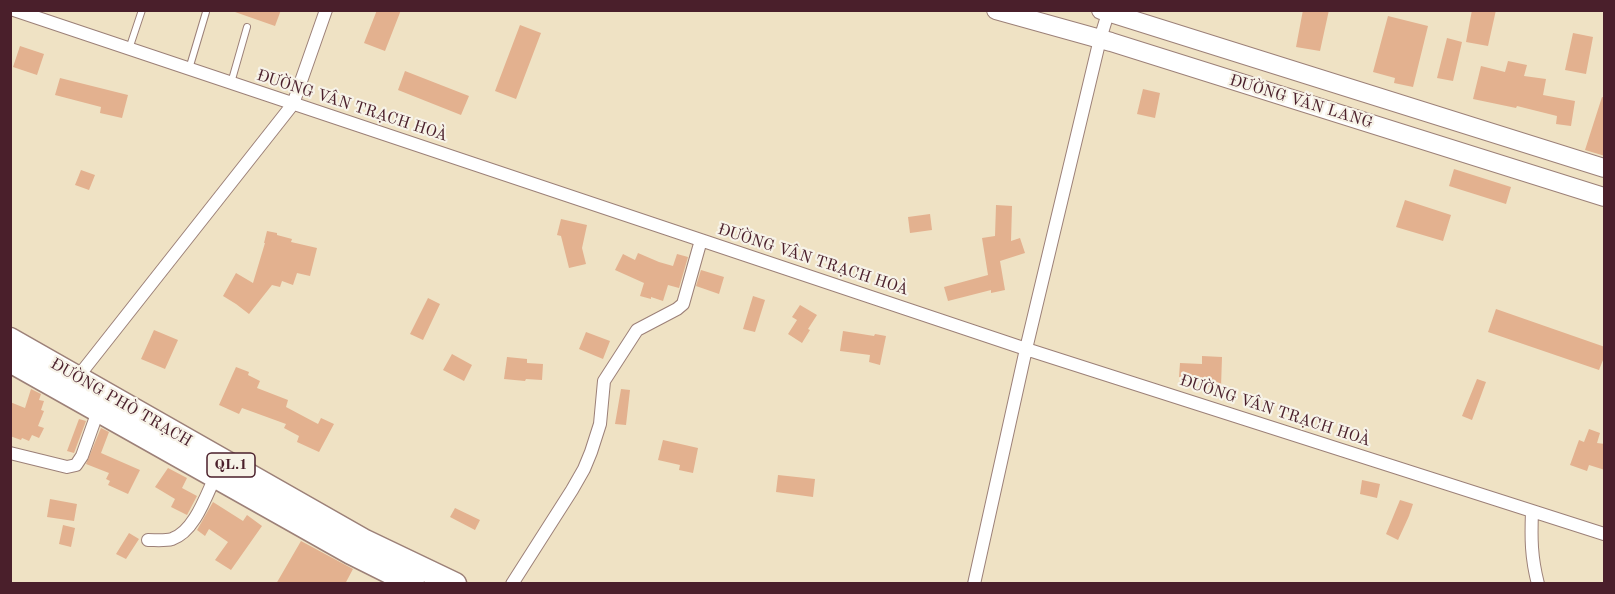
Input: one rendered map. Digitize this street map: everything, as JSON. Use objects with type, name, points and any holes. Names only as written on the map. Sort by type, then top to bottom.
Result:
[{"type":"highway","name":"ĐƯỜNG PHÒ TRẠCH","points":[[10,339],[71,385],[98,411],[351,553],[413,584]]},
{"type":"highway","name":"ĐƯỜNG PHÒ TRẠCH","points":[[10,361],[71,385],[365,541],[455,584]]},
{"type":"street","name":"ĐƯỜNG VÂN TRẠCH HOÀ","points":[[14,10],[48,16],[129,49],[1026,349],[1605,534]]},
{"type":"street","points":[[71,385],[294,104],[326,10]]},
{"type":"street","name":"ĐƯỜNG VĂN LANG","points":[[996,10],[1100,39],[1605,197]]},
{"type":"street","points":[[974,584],[1026,349],[1106,11]]},
{"type":"street","name":"ĐƯỜNG VĂN LANG","points":[[1106,11],[1605,168]]},
{"type":"street","points":[[512,584],[573,490],[584,469],[600,424],[604,381],[637,330],[683,304],[701,240]]},
{"type":"street","points":[[10,453],[67,467],[76,465],[82,456],[98,411]]},
{"type":"street","points":[[148,540],[171,539],[183,533],[198,513],[215,477]]},
{"type":"street","points":[[1532,511],[1531,545],[1538,584]]},
{"type":"lane","points":[[129,49],[142,10]]},
{"type":"lane","points":[[189,69],[206,12]]},
{"type":"lane","points":[[231,83],[247,27]]},
{"type":"building","points":[[235,10],[281,10],[275,26],[235,12]]},
{"type":"building","points":[[377,10],[401,10],[385,51],[364,43]]},
{"type":"building","points":[[1303,10],[1329,10],[1320,51],[1296,47]]},
{"type":"building","points":[[1472,10],[1496,10],[1488,46],[1466,42]]},
{"type":"building","points":[[1388,16],[1428,26],[1413,87],[1394,83],[1395,78],[1373,72]]},
{"type":"building","points":[[520,25],[541,33],[516,99],[495,91]]},
{"type":"building","points":[[1573,33],[1593,37],[1586,74],[1565,70]]},
{"type":"building","points":[[1447,38],[1462,42],[1453,81],[1437,78]]},
{"type":"building","points":[[20,46],[44,54],[37,75],[13,67]]},
{"type":"building","points":[[1508,61],[1527,65],[1524,76],[1546,79],[1543,95],[1575,101],[1571,126],[1556,124],[1557,116],[1517,106],[1516,108],[1473,99],[1481,66],[1505,72]]},
{"type":"building","points":[[405,71],[469,96],[461,115],[398,90]]},
{"type":"building","points":[[60,78],[128,95],[122,118],[100,113],[101,107],[55,95]]},
{"type":"building","points":[[1143,89],[1160,93],[1155,118],[1137,114]]},
{"type":"building","points":[[1602,97],[1605,98],[1605,156],[1585,150]]},
{"type":"building","points":[[1454,169],[1511,187],[1506,204],[1449,186]]},
{"type":"building","points":[[81,170],[95,175],[89,190],[75,185]]},
{"type":"building","points":[[1405,200],[1451,215],[1443,241],[1396,227]]},
{"type":"building","points":[[996,205],[1012,206],[1011,241],[1020,238],[1025,253],[1000,261],[1005,290],[991,293],[991,290],[948,301],[944,287],[988,275],[982,238],[995,236]]},
{"type":"building","points":[[930,214],[932,230],[910,233],[908,217]]},
{"type":"building","points":[[561,219],[587,225],[582,248],[586,264],[569,268],[561,236],[557,235]]},
{"type":"building","points":[[267,231],[292,239],[291,242],[317,248],[310,276],[297,273],[293,285],[282,281],[280,287],[272,285],[249,314],[223,296],[236,273],[253,283]]},
{"type":"building","points":[[638,253],[673,266],[677,254],[688,257],[679,288],[668,285],[663,301],[640,296],[644,283],[615,270],[623,254],[635,260]]},
{"type":"building","points":[[701,270],[724,277],[719,294],[696,286]]},
{"type":"building","points":[[753,296],[765,300],[755,332],[743,329]]},
{"type":"building","points":[[428,298],[440,304],[423,340],[410,334]]},
{"type":"building","points":[[800,305],[817,315],[802,343],[788,334],[797,320],[792,317]]},
{"type":"building","points":[[1496,309],[1605,347],[1605,355],[1599,370],[1488,332]]},
{"type":"building","points":[[154,330],[178,340],[165,369],[141,359]]},
{"type":"building","points":[[843,331],[886,336],[880,365],[869,362],[870,355],[840,351]]},
{"type":"building","points":[[586,332],[610,341],[603,359],[579,349]]},
{"type":"building","points":[[452,354],[472,365],[464,381],[443,370]]},
{"type":"building","points":[[1202,356],[1222,357],[1221,387],[1199,387],[1200,377],[1179,377],[1180,363],[1202,364]]},
{"type":"building","points":[[507,357],[527,359],[527,363],[543,364],[542,380],[504,379]]},
{"type":"building","points":[[236,367],[249,372],[248,375],[260,381],[257,388],[288,400],[286,407],[318,424],[321,418],[334,424],[319,452],[297,442],[299,436],[284,428],[286,424],[242,408],[239,414],[219,405]]},
{"type":"building","points":[[1477,379],[1486,382],[1472,420],[1462,416]]},
{"type":"building","points":[[31,389],[41,394],[39,400],[44,401],[41,410],[44,411],[38,426],[44,428],[39,438],[32,435],[29,441],[10,436],[10,402],[25,408]]},
{"type":"building","points":[[621,389],[630,390],[626,425],[615,424]]},
{"type":"building","points":[[79,419],[86,421],[74,453],[67,451]]},
{"type":"building","points":[[101,428],[109,432],[101,453],[140,470],[128,494],[108,485],[110,481],[106,479],[109,473],[86,464]]},
{"type":"building","points":[[1589,429],[1600,433],[1597,443],[1605,444],[1605,470],[1589,465],[1587,471],[1570,465],[1579,440],[1584,442]]},
{"type":"building","points":[[663,440],[698,448],[693,473],[679,470],[680,465],[658,460]]},
{"type":"building","points":[[168,468],[187,478],[182,488],[197,496],[187,515],[171,507],[175,499],[155,487]]},
{"type":"building","points":[[778,475],[815,479],[813,497],[776,492]]},
{"type":"building","points":[[1362,480],[1380,484],[1377,498],[1360,494]]},
{"type":"building","points":[[50,499],[77,504],[74,521],[47,517]]},
{"type":"building","points":[[1400,500],[1413,504],[1398,540],[1386,534]]},
{"type":"building","points":[[213,502],[243,521],[247,515],[262,526],[231,570],[215,560],[228,542],[209,529],[205,536],[197,530]]},
{"type":"building","points":[[455,508],[480,520],[475,530],[450,517]]},
{"type":"building","points":[[63,525],[75,528],[71,547],[59,544]]},
{"type":"building","points":[[129,533],[139,539],[126,559],[116,554]]},
{"type":"building","points":[[301,541],[353,569],[345,584],[276,584]]}]
